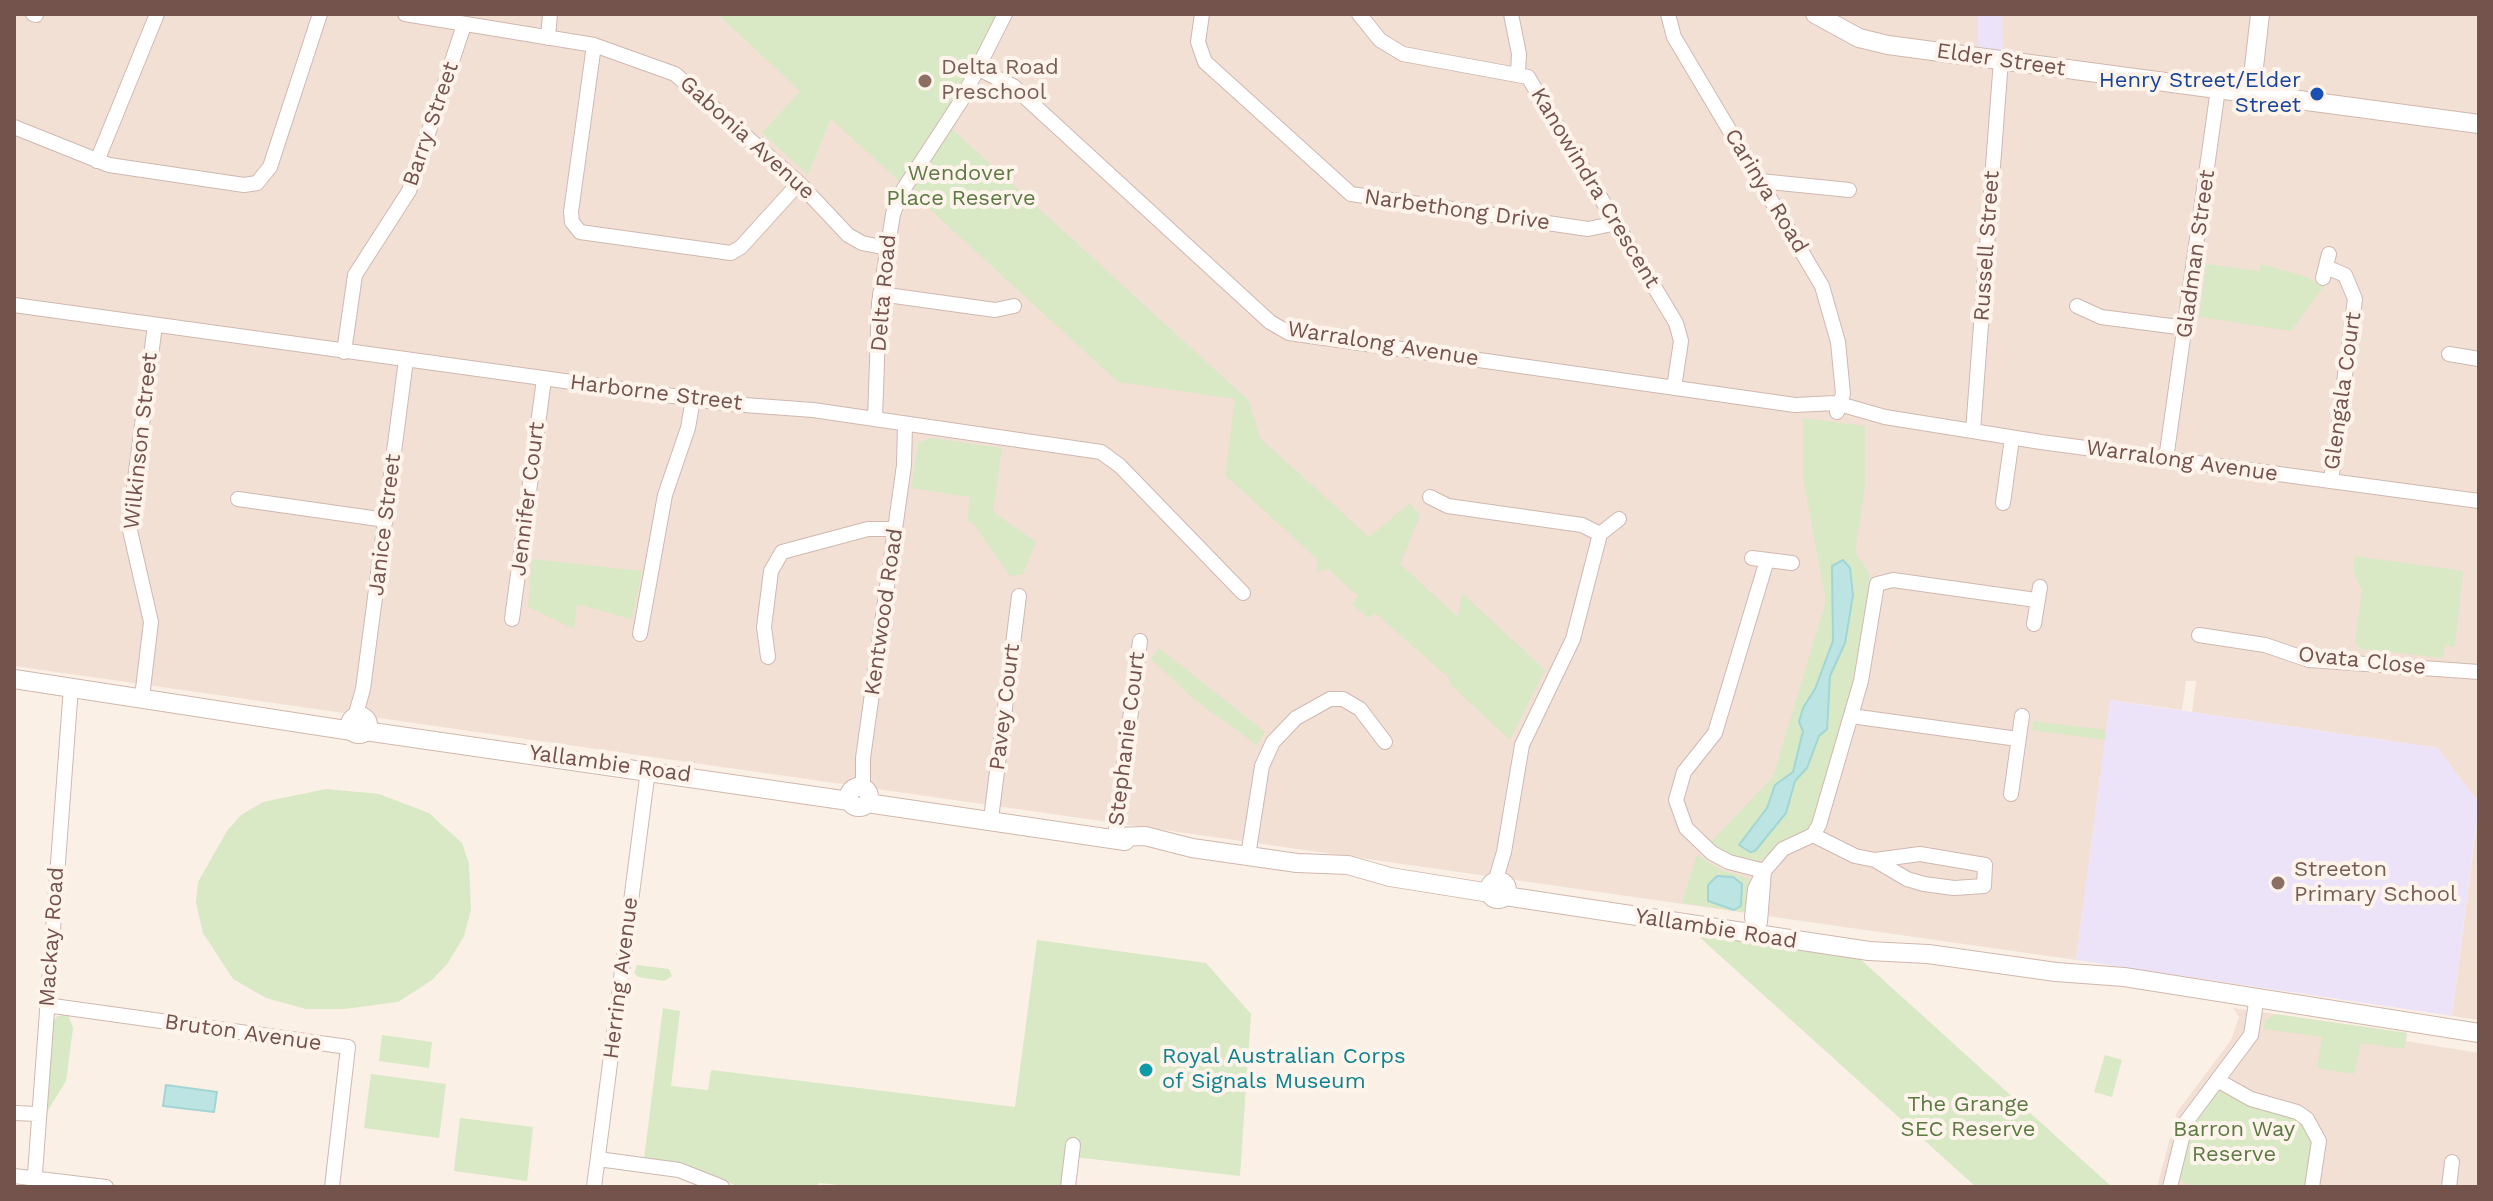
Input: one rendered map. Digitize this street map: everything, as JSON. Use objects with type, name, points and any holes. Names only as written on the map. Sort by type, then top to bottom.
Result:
[{"type":"street","points":[[97,161],[157,14]]},
{"type":"street","points":[[14,127],[122,168],[244,185],[261,180],[270,167],[320,14]]},
{"type":"street","name":"Gabonia Avenue","points":[[405,14],[594,45],[687,80],[799,183],[854,240],[887,248]]},
{"type":"street","points":[[548,38],[550,14]]},
{"type":"street","name":"Delta Road","points":[[869,418],[878,362],[880,294],[893,214],[901,193],[981,64],[1005,14]]},
{"type":"street","name":"Narbethong Drive","points":[[1202,14],[1198,42],[1205,62],[1351,194],[1588,229],[1617,223]]},
{"type":"street","name":"Kanowindra Crescent","points":[[1359,14],[1380,40],[1403,54],[1518,73],[1532,82],[1678,330],[1680,349],[1674,388]]},
{"type":"street","points":[[1511,14],[1519,54],[1518,73]]},
{"type":"street","name":"Carinya Road","points":[[1668,14],[1674,37],[1827,300],[1837,331],[1841,376],[1838,407]]},
{"type":"street","name":"Elder Street","points":[[1815,14],[1868,41],[2479,124]]},
{"type":"street","points":[[2251,94],[2260,14]]},
{"type":"street","name":"Barry Street","points":[[344,352],[355,275],[409,191],[464,25]]},
{"type":"street","points":[[594,45],[571,212],[572,222],[580,232],[731,253],[741,247],[799,183]]},
{"type":"street","name":"Russell Street","points":[[1973,431],[2001,60]]},
{"type":"street","name":"Warralong Avenue","points":[[981,64],[1013,86],[1282,331],[1795,405],[1838,407],[2012,438],[2479,501]]},
{"type":"street","name":"Gladman Street","points":[[2168,460],[2218,89]]},
{"type":"street","points":[[1760,181],[1849,190]]},
{"type":"street","name":"Glengala Court","points":[[2326,266],[2345,275],[2355,299],[2331,481]]},
{"type":"street","points":[[880,294],[995,310],[1014,306]]},
{"type":"street","name":"Harborne Street","points":[[14,305],[693,399],[869,418],[1101,452],[1120,466],[1243,593]]},
{"type":"street","points":[[2077,306],[2101,317],[2186,328]]},
{"type":"street","name":"Wilkinson Street","points":[[142,697],[151,622],[129,526],[155,325]]},
{"type":"street","points":[[2449,354],[2479,359]]},
{"type":"street","name":"Janice Street","points":[[359,723],[406,360]]},
{"type":"street","name":"Jennifer Court","points":[[512,619],[544,379]]},
{"type":"street","points":[[640,634],[665,495],[688,428],[693,399]]},
{"type":"street","name":"Kentwood Road","points":[[859,794],[910,424]]},
{"type":"street","points":[[2003,503],[2012,438]]},
{"type":"street","points":[[1430,497],[1459,509],[1582,525],[1600,534]]},
{"type":"street","points":[[238,499],[386,520]]},
{"type":"street","points":[[1499,887],[1522,745],[1573,639],[1600,534],[1619,519]]},
{"type":"street","points":[[768,657],[764,627],[771,571],[778,556],[793,546],[868,529],[895,529]]},
{"type":"street","points":[[1764,871],[1712,853],[1686,828],[1676,800],[1684,772],[1715,733],[1760,559],[1792,563]]},
{"type":"street","points":[[1756,928],[1755,889],[1764,871],[1783,849],[1813,835],[1864,672],[1874,594],[1880,582],[1893,580],[2038,594],[2034,624]]},
{"type":"street","name":"Pavey Court","points":[[991,819],[1019,596]]},
{"type":"street","name":"Ovata Close","points":[[2199,635],[2265,645],[2317,661],[2370,662],[2479,672]]},
{"type":"street","name":"Stephanie Court","points":[[1115,837],[1140,641]]},
{"type":"street","name":"Yallambie Road","points":[[14,679],[311,722],[359,723],[406,735],[813,794],[859,794],[907,807],[1115,837],[1164,849],[1192,848],[1297,863],[1329,873],[1499,887],[1756,928],[1870,941],[1928,954],[2056,972],[2106,975],[2255,1003],[2479,1033]]},
{"type":"street","name":"Mackay Road","points":[[34,1183],[71,687]]},
{"type":"street","points":[[1248,856],[1265,756],[1279,733],[1296,718],[1330,699],[1350,701],[1385,742]]},
{"type":"street","points":[[1851,716],[2018,739]]},
{"type":"street","points":[[2011,794],[2022,716]]},
{"type":"street","name":"Herring Avenue","points":[[594,1187],[648,770]]},
{"type":"street","points":[[1813,835],[1855,856],[1875,860],[1920,854],[1985,865],[1984,886],[1954,888],[1924,884],[1907,879],[1875,860]]},
{"type":"street","points":[[2174,1186],[2186,1122],[2251,1035],[2255,1003]]},
{"type":"street","name":"Bruton Avenue","points":[[46,1005],[348,1047],[332,1187]]},
{"type":"street","points":[[2217,1080],[2251,1099],[2297,1112],[2307,1119],[2319,1141],[2312,1187]]},
{"type":"street","points":[[14,1113],[38,1114]]},
{"type":"street","points":[[1068,1187],[1073,1145]]},
{"type":"street","points":[[598,1159],[679,1170],[722,1187]]},
{"type":"street","points":[[2449,1187],[2452,1162]]},
{"type":"street","points":[[14,1176],[34,1183],[106,1187]]},
{"type":"shaded area","points":[[14,14],[717,14],[801,91],[762,133],[808,174],[831,119],[928,140],[956,94],[997,14],[2479,14],[2479,794],[2475,799],[2438,748],[2192,712],[2196,681],[2186,681],[2182,710],[2111,700],[2076,960],[14,666]]},
{"type":"shaded area","points":[[1978,14],[2002,14],[2003,54],[1978,50]]},
{"type":"shaded area","name":"Streeton Primary School","points":[[2110,700],[2438,748],[2479,803],[2452,1016],[2076,960]]},
{"type":"shaded area","points":[[2479,807],[2479,1020],[2452,1016]]},
{"type":"shaded area","points":[[2233,1008],[2407,1033],[2406,1041],[2479,1053],[2479,1187],[2157,1187],[2177,1112],[2231,1040],[2239,1017]]},
{"type":"green space","points":[[717,14],[997,14],[956,94],[900,182],[831,119],[808,175],[762,133],[800,91]]},
{"type":"green space","name":"Wendover Place Reserve","points":[[952,129],[1249,401],[1260,438],[1369,537],[1410,503],[1420,516],[1400,564],[1458,617],[1462,593],[1545,670],[1510,740],[1450,684],[1450,679],[1375,613],[1368,618],[1352,604],[1358,596],[1328,569],[1317,572],[1317,559],[1225,475],[1235,399],[1118,382],[910,191]]},
{"type":"green space","points":[[2206,264],[2259,271],[2261,264],[2308,277],[2323,287],[2291,331],[2199,317]]},
{"type":"green space","points":[[1803,418],[1865,426],[1865,487],[1855,552],[1869,573],[1870,585],[1860,663],[1809,831],[1779,845],[1760,861],[1741,860],[1709,844],[1773,777],[1826,601],[1803,478]]},
{"type":"green space","points":[[932,438],[1002,448],[993,512],[1036,542],[1023,574],[1010,576],[973,523],[967,521],[970,497],[911,488],[918,443]]},
{"type":"green space","points":[[2355,556],[2463,571],[2455,647],[2445,645],[2443,658],[2361,649],[2355,642],[2362,591],[2353,571]]},
{"type":"green space","points":[[532,559],[642,571],[633,615],[630,619],[577,604],[574,629],[528,607]]},
{"type":"green space","points":[[1159,648],[1265,732],[1257,745],[1196,701],[1151,659]]},
{"type":"green space","points":[[2033,721],[2106,730],[2105,740],[2032,730]]},
{"type":"green space","points":[[326,789],[379,794],[429,813],[462,843],[469,864],[471,910],[464,936],[448,963],[432,980],[398,1002],[344,1009],[306,1009],[266,998],[233,979],[203,933],[196,903],[198,882],[227,831],[241,815],[263,802]]},
{"type":"green space","points":[[1697,855],[1721,870],[1746,877],[1751,882],[1748,908],[1743,912],[1682,903]]},
{"type":"green space","name":"The Grange SEC Reserve","points":[[1697,935],[1859,958],[2112,1187],[1976,1187]]},
{"type":"green space","points":[[1037,940],[1206,963],[1251,1014],[1240,1176],[1065,1156],[1061,1187],[860,1187],[820,1183],[815,1187],[740,1187],[691,1167],[644,1159],[663,1008],[680,1011],[671,1086],[708,1090],[711,1070],[1015,1107]]},
{"type":"green space","points":[[637,965],[669,969],[672,976],[664,981],[638,977],[634,973]]},
{"type":"green space","points":[[2275,1014],[2407,1033],[2404,1049],[2361,1043],[2354,1074],[2317,1068],[2322,1037],[2264,1029],[2265,1021]]},
{"type":"green space","points":[[68,1015],[73,1028],[66,1081],[47,1112],[52,1024],[57,1016]]},
{"type":"green space","points":[[382,1035],[432,1042],[429,1068],[379,1061]]},
{"type":"green space","points":[[2105,1055],[2122,1060],[2112,1097],[2094,1092]]},
{"type":"green space","points":[[371,1074],[446,1084],[439,1138],[364,1128]]},
{"type":"green space","name":"Barron Way Reserve","points":[[2218,1091],[2265,1110],[2295,1116],[2309,1129],[2314,1140],[2308,1187],[2194,1187],[2182,1182],[2179,1177],[2186,1137],[2199,1109]]},
{"type":"green space","points":[[460,1118],[533,1127],[527,1181],[454,1171]]},
{"type":"water","points":[[1843,560],[1850,568],[1853,595],[1845,643],[1830,676],[1827,729],[1819,736],[1807,768],[1795,781],[1786,813],[1755,851],[1750,852],[1739,845],[1767,808],[1775,785],[1793,772],[1803,731],[1799,722],[1803,708],[1815,689],[1833,641],[1832,566]]},
{"type":"water","points":[[1717,876],[1733,877],[1742,884],[1741,906],[1734,910],[1708,901],[1708,885]]},
{"type":"water","points":[[166,1085],[217,1092],[214,1112],[163,1106]]},
{"type":"place","name":"Delta Road Preschool","points":[[925,81]]},
{"type":"place","name":"Henry Street/Elder Street","points":[[2317,94]]},
{"type":"place","name":"Streeton Primary School","points":[[2278,883]]},
{"type":"place","name":"Royal Australian Corps of Signals Museum","points":[[1146,1070]]}]
